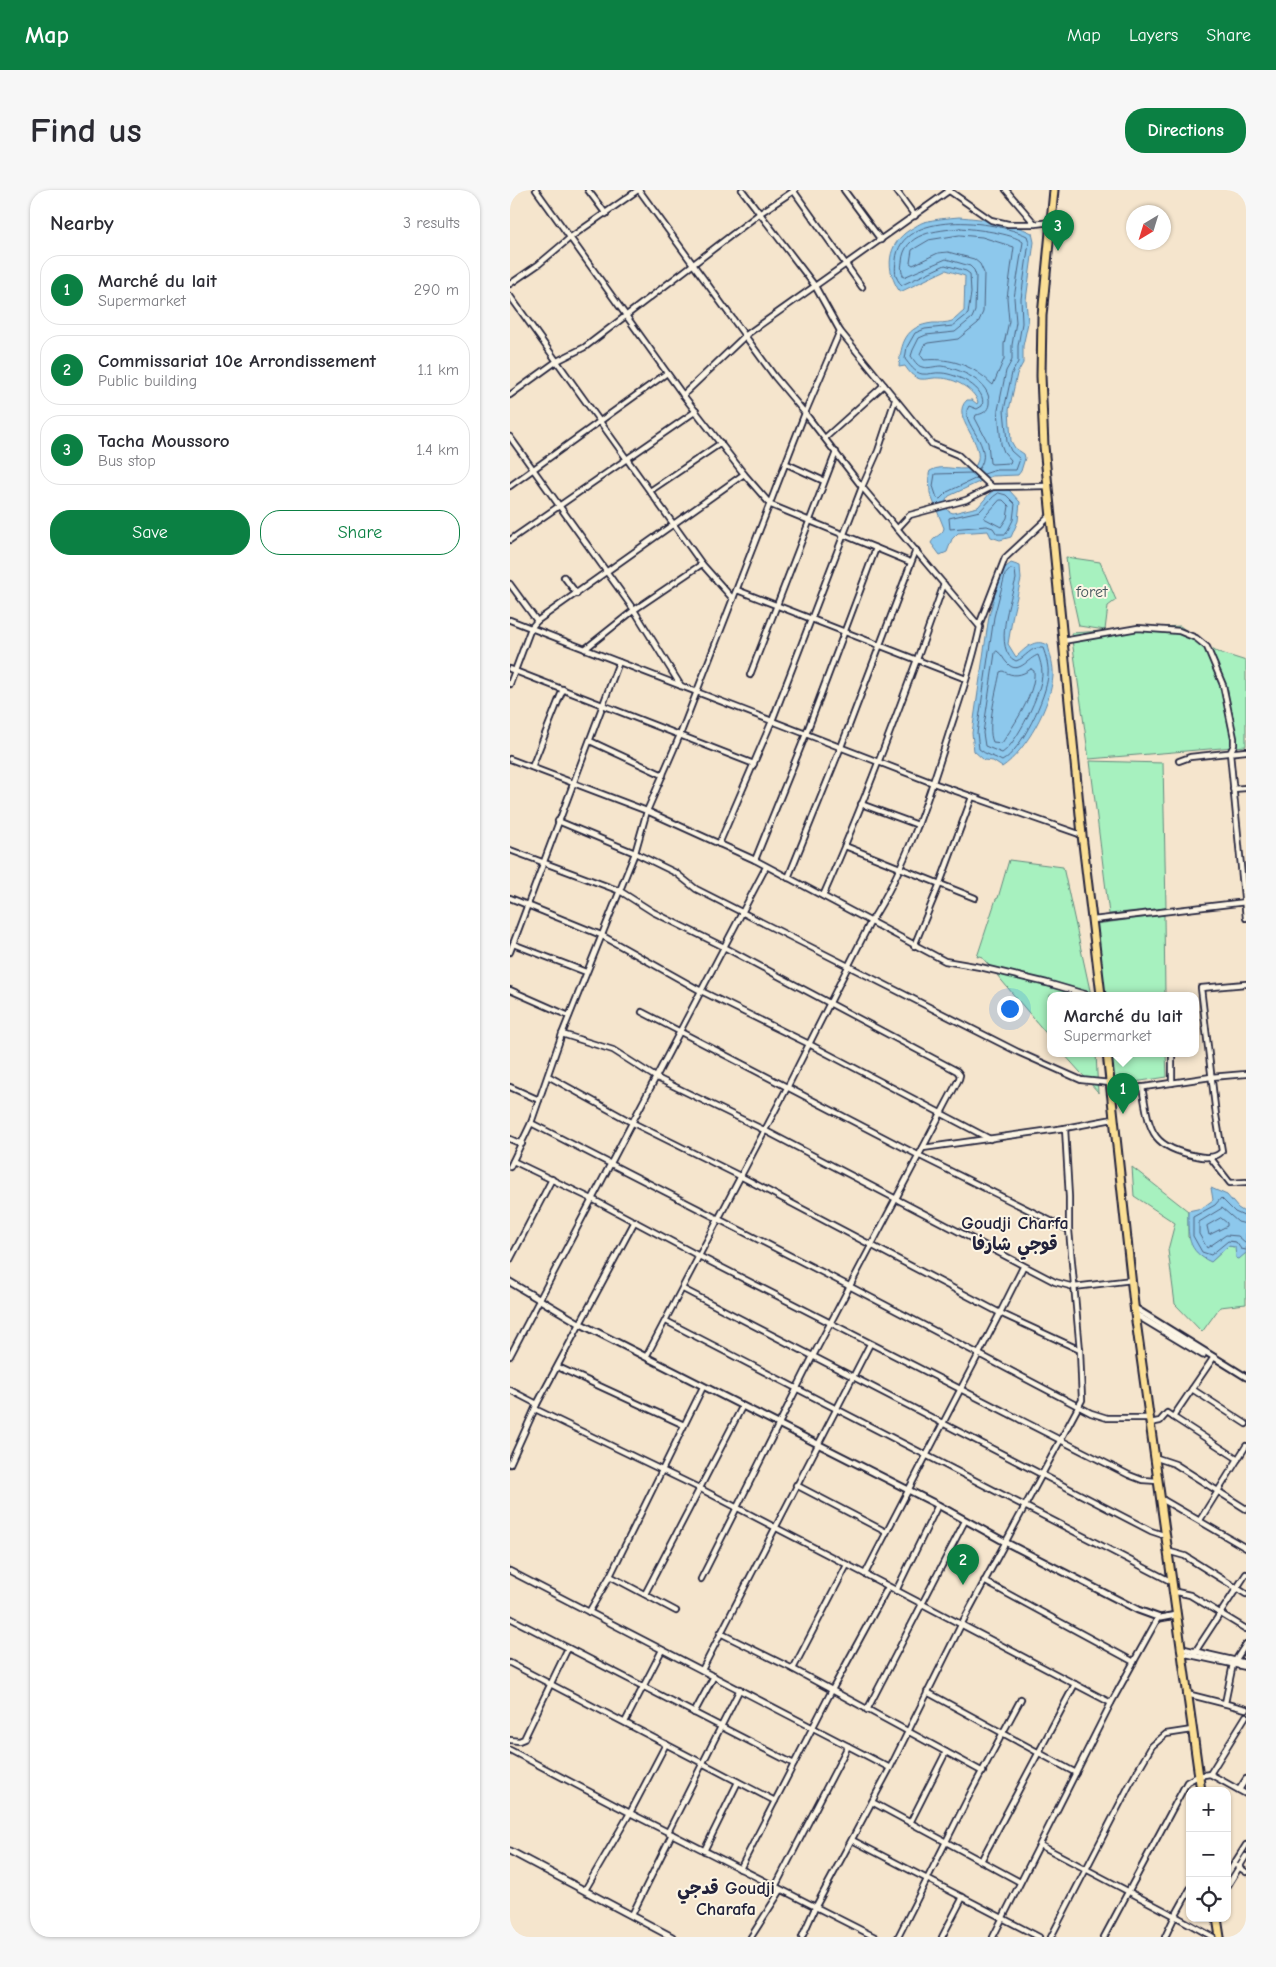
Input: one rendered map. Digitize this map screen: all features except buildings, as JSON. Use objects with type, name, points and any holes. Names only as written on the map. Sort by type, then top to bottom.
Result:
[{"type":"highway","points":[[1056,190],[1044,291],[1041,350],[1042,420],[1046,486],[1064,641],[1082,835],[1101,992]]},
{"type":"highway","points":[[1107,1057],[1135,1311],[1200,1787]]},
{"type":"highway","points":[[1218,1922],[1220,1937]]},
{"type":"main road","points":[[510,1851],[672,1937]]},
{"type":"street","points":[[536,190],[667,373],[720,444],[771,505],[910,562]]},
{"type":"street","points":[[588,190],[606,214]]},
{"type":"street","points":[[510,284],[639,190],[775,377],[862,487],[980,626]]},
{"type":"street","points":[[742,190],[815,286],[840,331],[932,444],[958,456],[992,487]]},
{"type":"street","points":[[510,394],[557,361],[585,347],[759,214],[794,190],[862,287]]},
{"type":"street","points":[[844,190],[881,240]]},
{"type":"street","points":[[896,190],[915,216]]},
{"type":"street","points":[[684,395],[746,336],[949,190],[984,216],[997,222],[1035,224],[1051,222]]},
{"type":"street","points":[[1006,190],[1035,224]]},
{"type":"street","points":[[510,296],[702,564],[733,599]]},
{"type":"street","points":[[510,1167],[531,1123],[562,1034],[635,853],[647,811],[680,735],[787,464],[805,413],[840,331]]},
{"type":"street","points":[[510,486],[667,373]]},
{"type":"street","points":[[825,438],[884,385]]},
{"type":"street","points":[[719,844],[772,721],[843,535],[878,451],[895,400]]},
{"type":"street","points":[[510,540],[696,410]]},
{"type":"street","points":[[510,437],[634,610],[681,686]]},
{"type":"street","points":[[650,491],[720,444]]},
{"type":"street","points":[[750,675],[836,452]]},
{"type":"street","points":[[787,464],[824,481]]},
{"type":"street","points":[[510,684],[531,628],[537,621],[744,474]]},
{"type":"street","points":[[897,528],[910,516],[966,500],[992,487],[1046,486]]},
{"type":"street","points":[[646,1357],[900,868],[933,783],[966,679],[980,626],[1005,558],[1050,517]]},
{"type":"street","points":[[755,860],[806,734],[876,548]]},
{"type":"street","points":[[788,878],[916,550]]},
{"type":"street","points":[[585,649],[634,610],[702,564]]},
{"type":"street","points":[[564,577],[577,594]]},
{"type":"street","points":[[510,584],[537,621]]},
{"type":"street","points":[[823,896],[845,846],[878,761],[944,584]]},
{"type":"street","points":[[737,590],[966,679]]},
{"type":"street","points":[[510,620],[933,783],[1082,835]]},
{"type":"street","points":[[1064,641],[1138,628],[1179,631],[1196,638],[1207,647],[1223,685],[1234,742],[1230,753],[1246,918]]},
{"type":"street","points":[[510,952],[619,662]]},
{"type":"street","points":[[510,669],[754,764]]},
{"type":"street","points":[[532,767],[563,689]]},
{"type":"street","points":[[590,741],[663,775]]},
{"type":"street","points":[[1178,760],[1246,751]]},
{"type":"street","points":[[510,759],[647,811],[755,860],[944,961],[980,967],[1078,992]]},
{"type":"street","points":[[1233,789],[1246,788]]},
{"type":"street","points":[[914,946],[940,884],[972,797]]},
{"type":"street","points":[[861,804],[918,825]]},
{"type":"street","points":[[558,821],[635,853],[676,874],[696,889],[995,1041],[1062,1073],[1086,1082],[1110,1083]]},
{"type":"street","points":[[845,846],[976,898]]},
{"type":"street","points":[[510,850],[620,891],[654,912],[830,1003],[957,1071],[960,1075],[832,1324],[813,1356],[700,1580]]},
{"type":"street","points":[[1240,863],[1246,862]]},
{"type":"street","points":[[510,1356],[766,867]]},
{"type":"street","points":[[510,898],[601,935],[701,991],[809,1044],[990,1139]]},
{"type":"street","points":[[1092,920],[1245,902]]},
{"type":"street","points":[[513,944],[586,972]]},
{"type":"street","points":[[1142,1087],[1149,1125],[1160,1142],[1177,1153],[1200,1157],[1218,1155],[1222,1151],[1200,988],[1246,984]]},
{"type":"street","points":[[510,990],[569,1016]]},
{"type":"street","points":[[642,1012],[918,1155],[1069,1230]]},
{"type":"street","points":[[562,1034],[613,1050],[657,1078],[764,1130],[1023,1267],[1055,1282],[1074,1287],[1132,1280]]},
{"type":"street","points":[[1172,1057],[1172,1082]]},
{"type":"street","points":[[1111,1092],[1172,1082],[1246,1074]]},
{"type":"street","points":[[548,1076],[633,1123],[740,1176],[1000,1313],[1080,1350]]},
{"type":"street","points":[[510,1087],[540,1100]]},
{"type":"street","points":[[923,1148],[1064,1128],[1113,1119]]},
{"type":"street","points":[[531,1123],[851,1287],[1080,1406],[1091,1414],[1108,1418],[1160,1421],[1167,1413],[1238,1459]]},
{"type":"street","points":[[802,1937],[815,1908],[890,1768],[961,1625],[1041,1474],[1080,1406],[1083,1392],[1069,1230],[1069,1197],[1064,1128]]},
{"type":"street","points":[[510,1139],[522,1144]]},
{"type":"street","points":[[1210,1157],[1230,1183],[1246,1182]]},
{"type":"street","points":[[513,1161],[635,1220],[699,1256],[1129,1475],[1142,1480],[1158,1481]]},
{"type":"street","points":[[510,1260],[552,1179]]},
{"type":"street","points":[[510,1464],[536,1407],[579,1323],[635,1220]]},
{"type":"street","points":[[865,1574],[1023,1267]]},
{"type":"street","points":[[510,1282],[579,1323],[938,1505],[1005,1542],[1138,1610],[1158,1618],[1176,1615]]},
{"type":"street","points":[[683,1289],[1151,1531],[1166,1536]]},
{"type":"street","points":[[1135,1311],[1246,1377]]},
{"type":"street","points":[[666,1321],[1172,1582]]},
{"type":"street","points":[[702,1670],[774,1527],[870,1344]]},
{"type":"street","points":[[1213,1358],[1246,1381]]},
{"type":"street","points":[[1173,1417],[1213,1358]]},
{"type":"street","points":[[558,1367],[684,1425]]},
{"type":"street","points":[[590,1612],[610,1576],[703,1387]]},
{"type":"street","points":[[1192,1389],[1246,1424]]},
{"type":"street","points":[[510,1390],[536,1407],[699,1488],[1111,1703]]},
{"type":"street","points":[[645,1594],[742,1406]]},
{"type":"street","points":[[1200,1520],[1246,1446]]},
{"type":"street","points":[[1154,1457],[1175,1464],[1246,1509]]},
{"type":"street","points":[[796,1485],[886,1532]]},
{"type":"street","points":[[1160,1498],[1246,1548]]},
{"type":"street","points":[[896,1591],[938,1505]]},
{"type":"street","points":[[867,1710],[965,1520]]},
{"type":"street","points":[[1167,1551],[1185,1556],[1246,1594]]},
{"type":"street","points":[[793,1669],[847,1565]]},
{"type":"street","points":[[510,1571],[890,1768]]},
{"type":"street","points":[[1195,1654],[1246,1574]]},
{"type":"street","points":[[610,1576],[676,1611]]},
{"type":"street","points":[[984,1582],[1134,1662]]},
{"type":"street","points":[[740,1869],[888,1586]]},
{"type":"street","points":[[1172,1591],[1190,1595],[1246,1629]]},
{"type":"street","points":[[510,1618],[794,1764]]},
{"type":"street","points":[[992,1937],[1111,1703],[1158,1618]]},
{"type":"street","points":[[720,1633],[793,1669],[983,1772]]},
{"type":"street","points":[[1225,1702],[1234,1662],[1246,1644]]},
{"type":"street","points":[[510,1740],[519,1741],[524,1739],[568,1648]]},
{"type":"street","points":[[625,1722],[662,1650]]},
{"type":"street","points":[[1181,1651],[1246,1665]]},
{"type":"street","points":[[510,1663],[774,1802]]},
{"type":"street","points":[[694,1713],[714,1676]]},
{"type":"street","points":[[981,1861],[1074,1684]]},
{"type":"street","points":[[632,1915],[702,1764],[740,1690]]},
{"type":"street","points":[[928,1692],[1076,1774]]},
{"type":"street","points":[[1186,1694],[1225,1702],[1246,1709]]},
{"type":"street","points":[[898,1937],[945,1842],[1021,1699]]},
{"type":"street","points":[[1210,1774],[1246,1716]]},
{"type":"street","points":[[1051,1937],[1130,1784],[1152,1746],[1166,1734],[1192,1730]]},
{"type":"street","points":[[585,1890],[630,1813],[666,1744]]},
{"type":"street","points":[[775,1887],[848,1746]]},
{"type":"street","points":[[510,1750],[815,1908],[875,1937]]},
{"type":"street","points":[[910,1823],[946,1752]]},
{"type":"street","points":[[1104,1937],[1184,1785],[1198,1776],[1210,1774],[1246,1794]]},
{"type":"street","points":[[1239,1790],[1246,1779]]},
{"type":"street","points":[[704,1850],[738,1782]]},
{"type":"street","points":[[872,1802],[1020,1882]]},
{"type":"street","points":[[852,1840],[1039,1937]]},
{"type":"street","points":[[1040,1845],[1213,1937]]},
{"type":"street","points":[[1231,1878],[1246,1845]]},
{"type":"street","points":[[1231,1871],[1246,1856]]},
{"type":"street","points":[[1236,1866],[1246,1872]]},
{"type":"street","points":[[750,1937],[781,1890]]},
{"type":"street","points":[[1165,1937],[1186,1896]]},
{"type":"street","points":[[942,1937],[963,1897]]},
{"type":"green space","name":"foret","points":[[1066,557],[1100,562],[1116,600],[1108,606],[1105,630],[1079,626],[1068,576]]},
{"type":"green space","points":[[1180,626],[1215,651],[1246,661],[1246,746],[1089,759],[1071,633]]},
{"type":"green space","points":[[1090,761],[1163,763],[1166,908],[1109,914]]},
{"type":"green space","points":[[1009,860],[1063,867],[1090,992],[1047,992],[1047,1034],[981,956],[977,957],[996,899],[998,898]]},
{"type":"green space","points":[[1164,915],[1165,992],[1104,992],[1096,924]]},
{"type":"green space","points":[[1067,1057],[1096,1057],[1098,1092]]},
{"type":"green space","points":[[1112,1057],[1166,1057],[1167,1077],[1115,1085]]},
{"type":"green space","points":[[1132,1167],[1188,1211],[1188,1237],[1211,1262],[1228,1246],[1235,1247],[1246,1253],[1246,1304],[1220,1307],[1202,1332],[1175,1304],[1168,1250],[1175,1223],[1134,1196]]},
{"type":"water","points":[[959,217],[1006,224],[1032,233],[1034,242],[1026,300],[1028,323],[1023,346],[1023,363],[1017,374],[1009,410],[1011,441],[1015,448],[1024,454],[1025,458],[1018,475],[992,476],[949,496],[946,500],[948,511],[953,513],[978,507],[990,493],[998,488],[1009,490],[1020,502],[1018,521],[1011,537],[1000,540],[991,537],[988,531],[958,533],[952,539],[947,552],[940,555],[931,543],[944,528],[930,493],[929,474],[930,471],[935,469],[965,469],[976,465],[978,457],[977,448],[962,414],[962,407],[967,400],[972,400],[977,404],[978,402],[968,389],[957,382],[945,378],[920,379],[911,374],[905,366],[899,367],[903,343],[910,332],[924,325],[952,321],[964,311],[965,276],[946,270],[900,292],[895,284],[890,266],[893,250],[897,242],[911,229],[924,222]]},
{"type":"water","points":[[1011,563],[1020,566],[1021,579],[1008,644],[1016,657],[1034,643],[1048,645],[1053,676],[1048,700],[1036,726],[1020,750],[1002,767],[993,761],[984,760],[974,751],[972,733],[989,616],[1001,571]]},
{"type":"water","points":[[1211,1188],[1227,1195],[1238,1208],[1246,1213],[1246,1253],[1239,1259],[1236,1258],[1235,1247],[1228,1246],[1211,1262],[1197,1253],[1190,1242],[1188,1211],[1202,1208],[1213,1200]]},
{"type":"place","name":"Tacha Moussoro","points":[[1058,251]]},
{"type":"place","name":"Marché du lait","points":[[1123,1114]]},
{"type":"place","name":"Commissariat 10e Arrondissement","points":[[963,1585]]},
{"type":"district","name":"Goudji Charfa قوجي شارفا","points":[[1015,1233]]},
{"type":"district","name":"قدجي Goudji Charafa","points":[[726,1898]]}]
